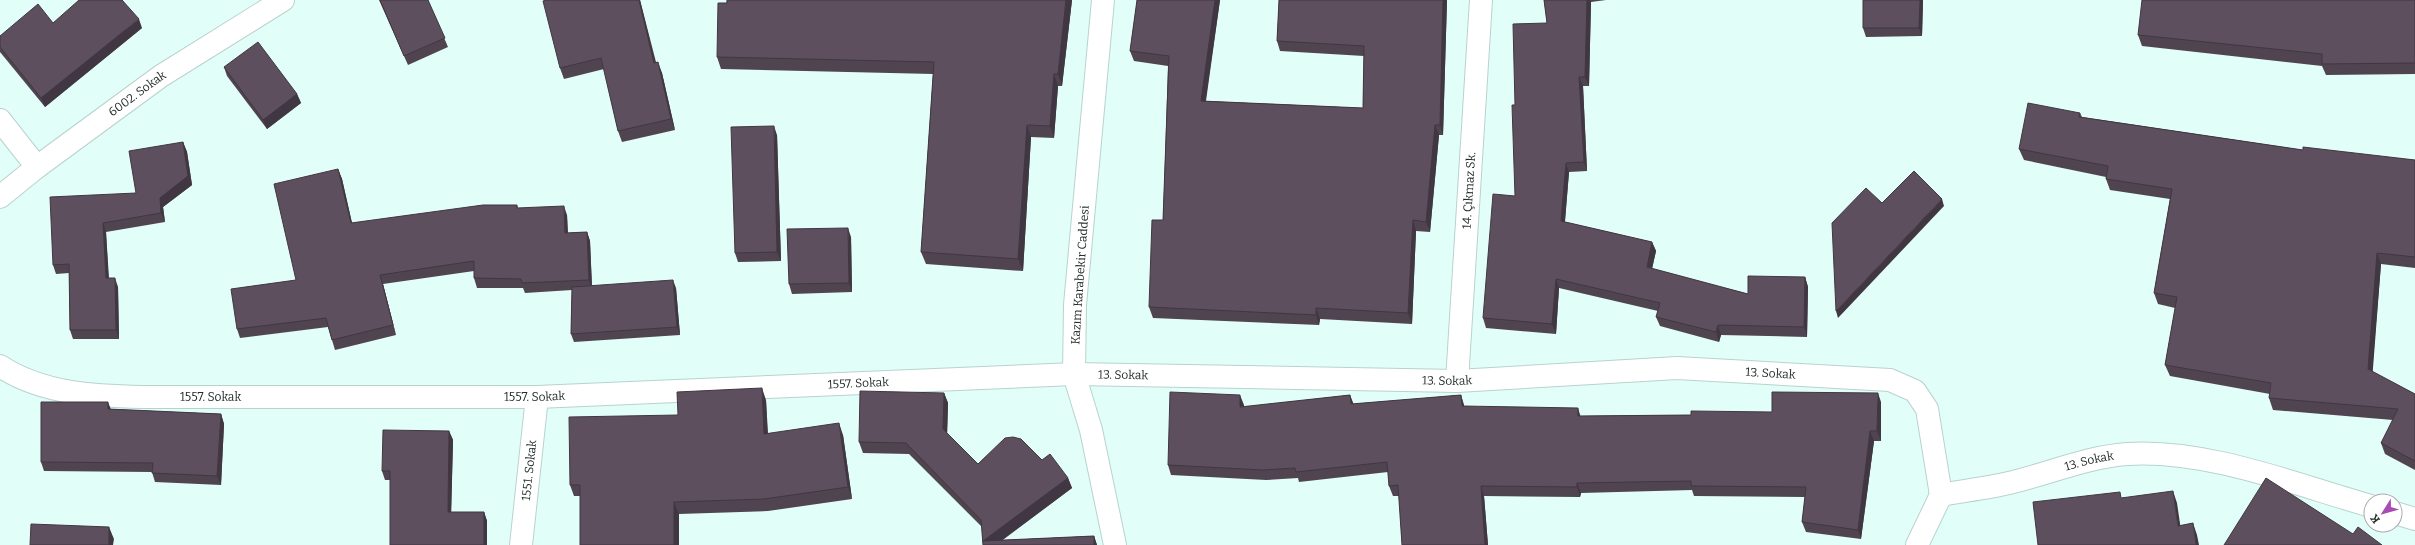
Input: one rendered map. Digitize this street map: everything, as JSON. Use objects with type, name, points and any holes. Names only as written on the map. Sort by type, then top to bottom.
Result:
[{"type":"street","name":"6002. Sokak","points":[[0,197],[161,76],[283,0]]},
{"type":"street","name":"Kazım Karabekir Caddesi","points":[[1103,0],[1075,306],[1074,374],[1091,430],[1115,545]]},
{"type":"street","name":"14. Çıkmaz Sk.","points":[[1457,381],[1481,0]]},
{"type":"street","points":[[0,120],[37,168]]},
{"type":"street","name":"1557. Sokak","points":[[0,366],[14,376],[58,389],[91,396],[537,397],[1074,374]]},
{"type":"street","name":"13. Sokak","points":[[1074,374],[1457,381],[1677,368],[1890,380],[1915,390],[1927,408],[1940,495],[2009,483],[2088,461],[2126,454],[2157,454],[2221,463],[2363,504]]},
{"type":"street","name":"1551. Sokak","points":[[521,545],[537,397]]},
{"type":"street","points":[[1917,545],[1940,495]]},
{"type":"street","points":[[2403,515],[2415,519]]},
{"type":"building","points":[[79,0],[122,0],[139,19],[41,98],[0,47],[0,36],[38,4],[53,23]]},
{"type":"building","points":[[380,0],[428,0],[445,38],[404,56]]},
{"type":"building","points":[[639,0],[654,63],[658,62],[671,119],[618,131],[601,58],[560,68],[543,1]]},
{"type":"building","points":[[727,0],[1066,0],[1058,74],[1054,74],[1050,126],[1027,125],[1018,259],[921,252],[934,62],[717,57],[718,3],[727,3]]},
{"type":"building","points":[[1137,0],[1215,0],[1201,101],[1363,108],[1364,46],[1277,41],[1279,0],[1443,0],[1440,125],[1435,125],[1426,222],[1413,220],[1408,313],[1316,308],[1316,315],[1149,307],[1152,220],[1163,220],[1169,56],[1130,51]]},
{"type":"building","points":[[1544,0],[1587,0],[1585,77],[1579,77],[1584,162],[1566,163],[1561,221],[1652,242],[1647,267],[1748,294],[1748,276],[1805,277],[1804,327],[1718,325],[1716,332],[1656,317],[1660,303],[1556,279],[1552,324],[1483,318],[1493,194],[1515,196],[1512,105],[1515,105],[1513,24],[1547,23]]},
{"type":"building","points":[[1863,0],[1920,0],[1919,28],[1863,28]]},
{"type":"building","points":[[2142,0],[2415,0],[2415,63],[2322,64],[2322,54],[2138,35]]},
{"type":"building","points":[[258,42],[297,94],[263,120],[224,67]]},
{"type":"building","points":[[2028,103],[2080,113],[2079,117],[2303,150],[2303,147],[2415,160],[2415,257],[2377,253],[2368,369],[2415,394],[2415,461],[2381,443],[2398,409],[2269,398],[2271,383],[2165,365],[2177,297],[2154,293],[2172,189],[2106,179],[2108,166],[2019,149]]},
{"type":"building","points":[[774,126],[777,252],[735,253],[731,127]]},
{"type":"building","points":[[183,142],[188,176],[160,198],[161,213],[103,223],[106,278],[115,278],[116,330],[70,330],[69,264],[53,265],[50,197],[136,193],[129,151]]},
{"type":"building","points":[[338,169],[351,223],[483,205],[517,205],[517,208],[564,206],[565,233],[587,232],[589,280],[522,283],[521,279],[474,278],[474,261],[380,275],[393,325],[332,340],[326,318],[237,329],[231,289],[296,280],[274,184]]},
{"type":"building","points":[[1914,171],[1942,199],[1836,311],[1832,223],[1866,188],[1882,203]]},
{"type":"building","points":[[848,228],[849,283],[789,284],[787,229]]},
{"type":"building","points":[[673,280],[677,327],[571,334],[572,287]]},
{"type":"building","points":[[762,388],[764,434],[839,423],[848,487],[764,499],[674,502],[674,545],[580,545],[580,485],[570,485],[569,417],[678,415],[677,392]]},
{"type":"building","points":[[860,391],[944,393],[943,429],[978,464],[1005,438],[1013,437],[1021,439],[1042,460],[1050,454],[1068,478],[983,541],[1094,536],[1094,545],[983,545],[981,520],[906,443],[859,442]]},
{"type":"building","points":[[1170,392],[1240,395],[1240,407],[1350,395],[1351,404],[1461,395],[1462,406],[1578,408],[1578,416],[1691,415],[1691,411],[1772,412],[1772,392],[1878,393],[1877,431],[1870,431],[1858,530],[1802,522],[1806,487],[1691,486],[1691,481],[1577,483],[1577,487],[1481,486],[1485,545],[1402,545],[1398,485],[1389,486],[1387,462],[1296,472],[1295,468],[1263,470],[1168,465]]},
{"type":"building","points":[[41,402],[108,402],[108,409],[221,414],[217,476],[152,473],[153,463],[41,462]]},
{"type":"building","points":[[383,430],[449,431],[448,512],[484,512],[484,545],[390,545],[390,471],[382,471]]},
{"type":"building","points":[[2266,478],[2353,534],[2358,527],[2363,531],[2363,533],[2366,533],[2382,545],[2224,545]]},
{"type":"building","points":[[2173,491],[2178,526],[2193,523],[2196,545],[2038,545],[2033,502],[2120,492],[2121,498]]},
{"type":"building","points":[[31,524],[109,527],[109,545],[30,545]]}]
